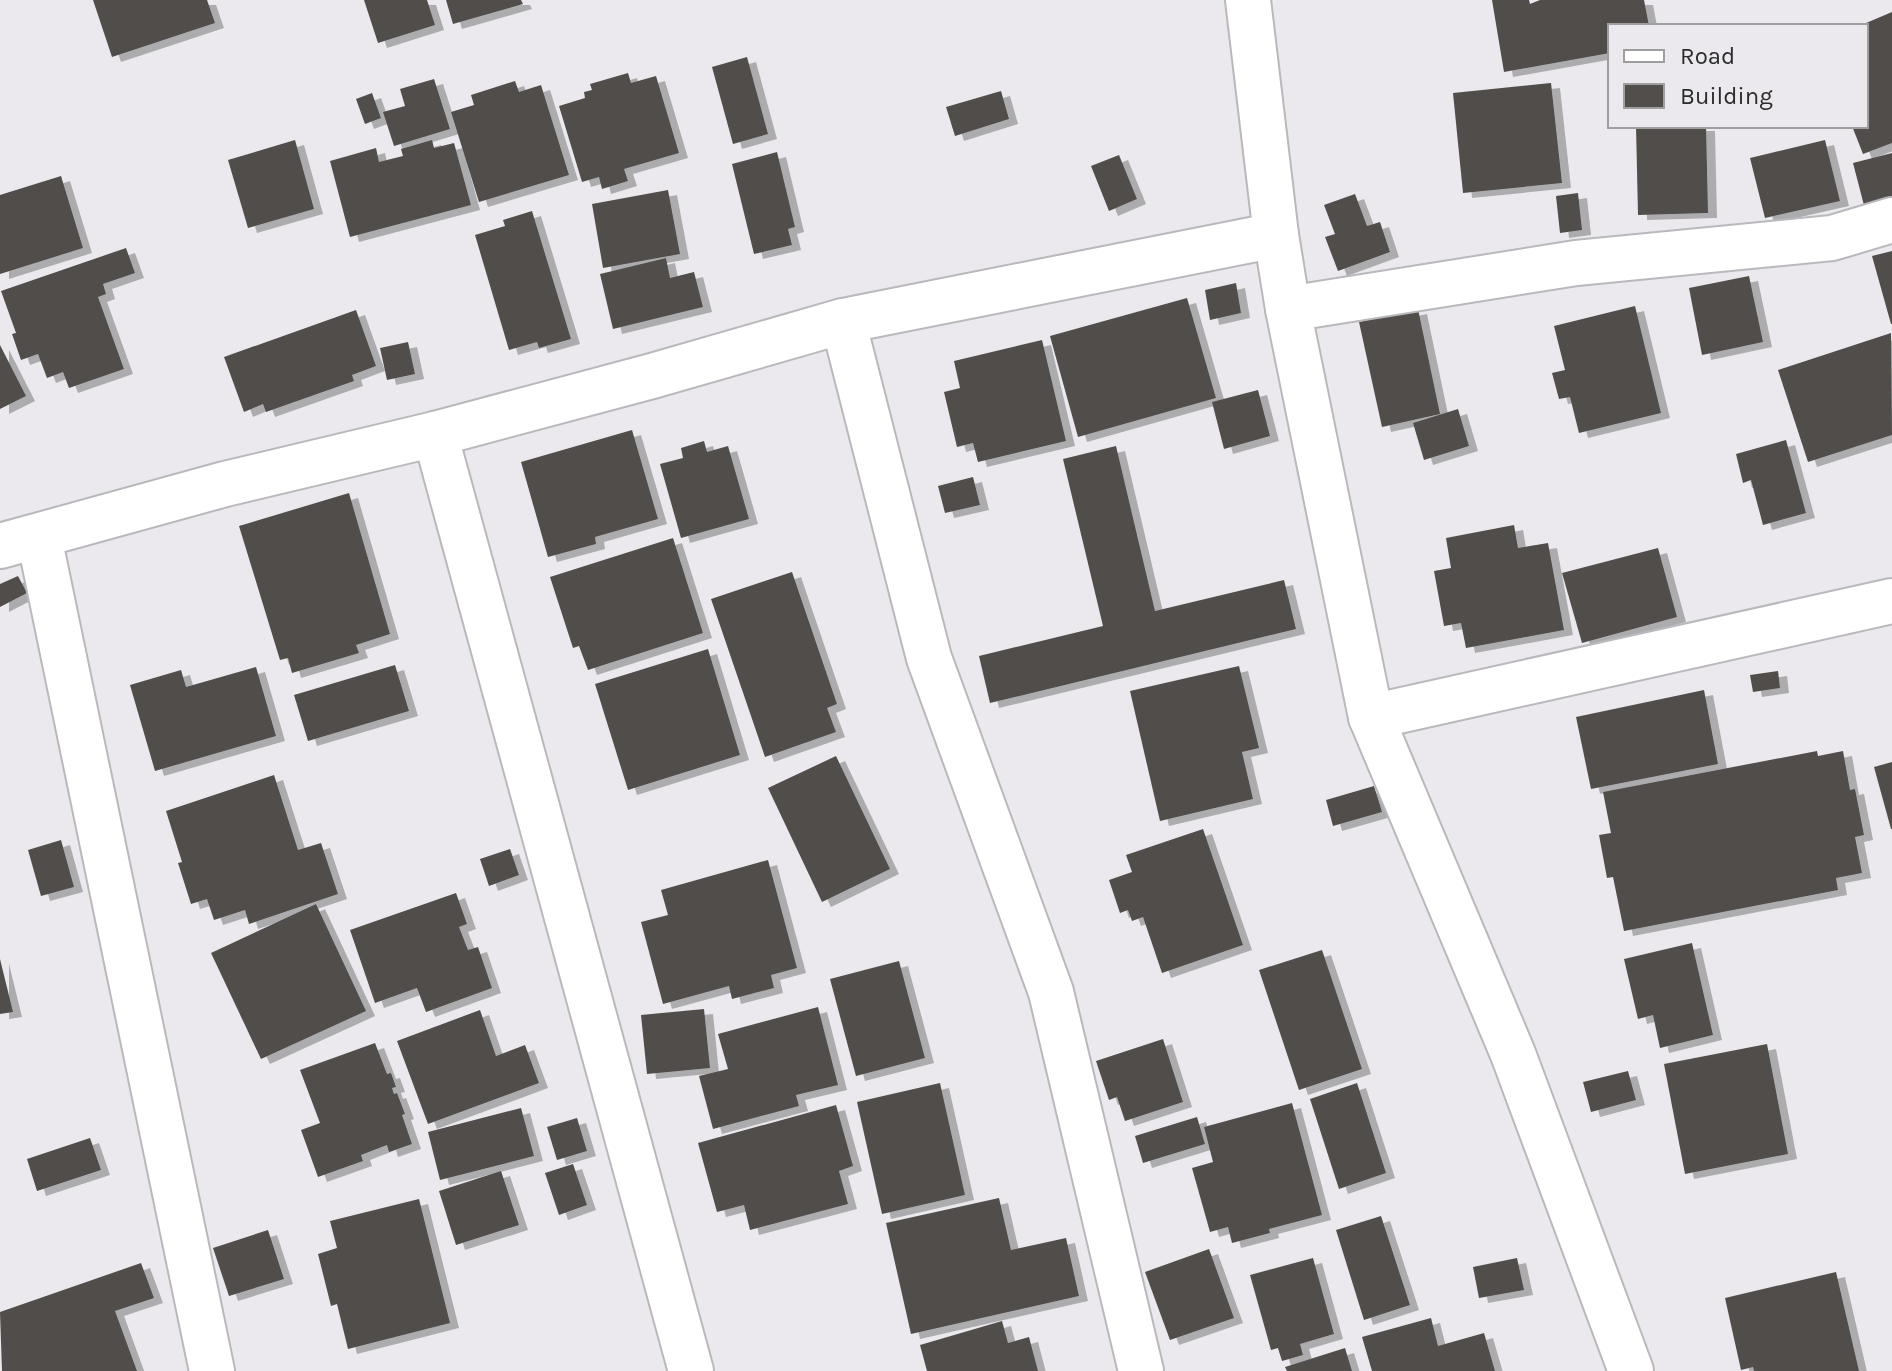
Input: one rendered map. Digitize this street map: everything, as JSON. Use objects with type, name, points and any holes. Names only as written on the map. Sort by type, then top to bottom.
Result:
[{"type":"street","points":[[1248,0],[1276,235],[1288,309],[1371,717],[1513,1054],[1631,1371]]},
{"type":"street","points":[[1288,309],[1576,263],[1832,238],[1892,220]]},
{"type":"street","points":[[212,1371],[20,542],[225,484],[435,434],[652,376],[843,321],[1276,235]]},
{"type":"street","points":[[843,321],[929,658],[1051,992],[1141,1371]]},
{"type":"street","points":[[435,434],[691,1371]]},
{"type":"street","points":[[1371,717],[1892,601]]},
{"type":"building","points":[[93,0],[207,0],[215,23],[112,57]]},
{"type":"building","points":[[364,0],[427,0],[435,25],[378,43]]},
{"type":"building","points":[[446,0],[521,0],[523,4],[453,24]]},
{"type":"building","points":[[1492,0],[1529,0],[1530,4],[1540,0],[1644,0],[1649,24],[1608,24],[1608,53],[1504,72]]},
{"type":"building","points":[[1892,12],[1892,143],[1863,154],[1853,128],[1868,128],[1868,24],[1864,24]]},
{"type":"building","points":[[747,57],[768,134],[733,144],[712,67]]},
{"type":"building","points":[[628,73],[631,83],[656,76],[679,153],[624,169],[628,181],[602,189],[599,177],[582,182],[559,106],[585,98],[584,92],[592,90],[590,84]]},
{"type":"building","points":[[434,79],[450,129],[394,146],[383,112],[405,106],[400,89]]},
{"type":"building","points":[[515,81],[519,92],[541,85],[569,175],[479,202],[451,112],[474,105],[471,95]]},
{"type":"building","points":[[1551,83],[1562,183],[1463,193],[1453,93]]},
{"type":"building","points":[[1001,91],[1009,119],[955,136],[946,107]]},
{"type":"building","points":[[372,93],[381,118],[365,124],[356,99]]},
{"type":"building","points":[[1636,128],[1706,128],[1708,213],[1638,215]]},
{"type":"building","points":[[295,140],[314,209],[248,228],[228,160]]},
{"type":"building","points":[[432,140],[434,148],[454,143],[471,205],[350,237],[330,161],[376,148],[379,162],[403,156],[401,149]]},
{"type":"building","points":[[1825,140],[1840,201],[1765,218],[1750,158]]},
{"type":"building","points":[[777,152],[795,227],[788,229],[792,245],[754,254],[732,164]]},
{"type":"building","points":[[1892,153],[1892,210],[1867,217],[1853,163]]},
{"type":"building","points":[[1119,155],[1137,199],[1109,211],[1091,166]]},
{"type":"building","points":[[61,176],[83,248],[0,274],[0,195]]},
{"type":"building","points":[[668,190],[680,254],[603,268],[592,204]]},
{"type":"building","points":[[1578,193],[1582,230],[1560,233],[1556,196]]},
{"type":"building","points":[[1355,194],[1367,226],[1380,222],[1390,252],[1338,271],[1325,237],[1335,234],[1324,205]]},
{"type":"building","points":[[532,211],[571,339],[539,348],[537,342],[509,350],[475,235],[505,226],[503,220]]},
{"type":"building","points":[[126,248],[135,273],[103,284],[106,294],[98,297],[124,369],[69,388],[63,372],[47,378],[38,354],[21,360],[12,334],[16,333],[1,291]]},
{"type":"building","points":[[1892,251],[1892,324],[1891,324],[1872,256]]},
{"type":"building","points":[[666,258],[670,278],[694,272],[703,307],[613,329],[600,274]]},
{"type":"building","points":[[1749,276],[1763,342],[1702,355],[1689,288]]},
{"type":"building","points":[[1236,283],[1241,313],[1210,320],[1205,290]]},
{"type":"building","points":[[1187,298],[1216,398],[1078,437],[1050,336]]},
{"type":"building","points":[[1635,306],[1661,413],[1579,433],[1570,397],[1559,399],[1552,373],[1565,370],[1554,326]]},
{"type":"building","points":[[1418,309],[1440,414],[1382,427],[1359,322]]},
{"type":"building","points":[[356,310],[376,366],[352,375],[354,381],[266,412],[263,404],[244,412],[224,357]]},
{"type":"building","points":[[1891,333],[1892,435],[1808,462],[1778,370]]},
{"type":"building","points":[[1042,340],[1066,441],[978,462],[973,443],[957,447],[944,392],[960,388],[954,361]]},
{"type":"building","points":[[408,342],[415,374],[387,380],[380,348]]},
{"type":"building","points":[[0,345],[26,396],[0,409]]},
{"type":"building","points":[[1258,390],[1270,436],[1224,449],[1212,402]]},
{"type":"building","points":[[1458,409],[1469,446],[1424,460],[1413,423]]},
{"type":"building","points":[[632,430],[658,519],[595,537],[596,544],[548,557],[521,462]]},
{"type":"building","points":[[1786,440],[1806,513],[1763,525],[1751,480],[1743,483],[1736,454]]},
{"type":"building","points":[[704,441],[707,452],[728,446],[749,519],[681,538],[660,464],[683,458],[681,448]]},
{"type":"building","points":[[1116,446],[1155,611],[1284,580],[1296,629],[990,703],[979,656],[1103,626],[1063,459]]},
{"type":"building","points":[[973,477],[980,505],[945,513],[938,486]]},
{"type":"building","points":[[349,493],[390,634],[356,645],[359,653],[292,673],[288,658],[280,660],[239,526]]},
{"type":"building","points":[[1514,525],[1518,548],[1548,543],[1564,630],[1466,648],[1461,623],[1444,626],[1434,571],[1451,568],[1446,538]]},
{"type":"building","points":[[673,538],[703,633],[588,670],[579,646],[573,648],[550,577]]},
{"type":"building","points":[[1658,548],[1677,617],[1582,643],[1562,573]]},
{"type":"building","points":[[792,572],[837,704],[827,708],[836,732],[765,757],[711,599]]},
{"type":"building","points":[[18,576],[27,593],[0,607],[0,584]]},
{"type":"building","points":[[708,649],[740,755],[628,790],[595,684]]},
{"type":"building","points":[[395,665],[409,711],[308,741],[294,695]]},
{"type":"building","points":[[1239,666],[1259,748],[1242,752],[1253,799],[1160,821],[1130,691]]},
{"type":"building","points":[[256,667],[276,736],[155,771],[130,685],[181,670],[186,687]]},
{"type":"building","points":[[1778,671],[1780,688],[1753,692],[1750,675]]},
{"type":"building","points":[[1704,690],[1718,764],[1591,789],[1576,717]]},
{"type":"building","points":[[1817,751],[1818,756],[1843,751],[1850,790],[1855,789],[1864,835],[1855,837],[1862,873],[1836,878],[1838,890],[1624,931],[1613,877],[1607,878],[1599,835],[1611,833],[1603,792]]},
{"type":"building","points":[[836,756],[890,869],[822,902],[768,788]]},
{"type":"building","points":[[1892,762],[1892,829],[1891,829],[1874,767]]},
{"type":"building","points":[[274,775],[298,850],[321,843],[338,894],[249,924],[245,910],[214,920],[207,899],[191,904],[166,811]]},
{"type":"building","points":[[1374,786],[1382,812],[1333,826],[1326,800]]},
{"type":"building","points":[[1203,829],[1243,945],[1162,973],[1143,917],[1132,921],[1128,910],[1120,913],[1109,880],[1132,872],[1126,855]]},
{"type":"building","points":[[61,840],[74,887],[41,896],[28,850]]},
{"type":"building","points":[[510,849],[519,875],[489,886],[480,859]]},
{"type":"building","points":[[768,860],[797,968],[771,975],[774,988],[732,999],[729,986],[663,1004],[641,922],[668,915],[661,890]]},
{"type":"building","points":[[456,893],[467,924],[459,927],[468,950],[478,947],[492,988],[426,1012],[417,988],[375,1003],[350,930]]},
{"type":"building","points":[[316,904],[366,1011],[261,1059],[211,953]]},
{"type":"building","points":[[1692,943],[1713,1035],[1660,1048],[1653,1015],[1638,1019],[1624,959]]},
{"type":"building","points":[[1322,950],[1362,1069],[1299,1090],[1259,970]]},
{"type":"building","points":[[0,959],[13,1012],[0,1014]]},
{"type":"building","points":[[899,961],[925,1058],[856,1076],[830,979]]},
{"type":"building","points":[[818,1007],[838,1085],[796,1095],[799,1106],[713,1129],[699,1076],[728,1069],[718,1034]]},
{"type":"building","points":[[704,1009],[710,1068],[647,1074],[641,1015]]},
{"type":"building","points":[[480,1010],[496,1056],[525,1045],[539,1083],[428,1124],[397,1041]]},
{"type":"building","points":[[1163,1039],[1183,1102],[1125,1121],[1117,1097],[1109,1100],[1096,1061]]},
{"type":"building","points":[[375,1043],[387,1074],[391,1073],[396,1087],[392,1088],[405,1114],[402,1115],[412,1144],[389,1152],[387,1145],[361,1155],[363,1161],[318,1177],[301,1130],[320,1123],[300,1070]]},
{"type":"building","points":[[1767,1044],[1788,1154],[1685,1174],[1664,1064]]},
{"type":"building","points":[[1628,1071],[1636,1100],[1591,1112],[1583,1082]]},
{"type":"building","points":[[940,1083],[965,1195],[882,1214],[857,1102]]},
{"type":"building","points":[[1357,1083],[1386,1173],[1339,1189],[1310,1099]]},
{"type":"building","points":[[1292,1103],[1322,1215],[1232,1243],[1228,1227],[1210,1232],[1192,1168],[1213,1162],[1204,1127]]},
{"type":"building","points":[[836,1105],[853,1166],[839,1171],[848,1204],[750,1230],[744,1205],[717,1212],[698,1143]]},
{"type":"building","points":[[521,1108],[534,1156],[440,1180],[428,1132]]},
{"type":"building","points":[[1197,1117],[1205,1144],[1143,1163],[1135,1136]]},
{"type":"building","points":[[577,1118],[587,1151],[557,1160],[547,1127]]},
{"type":"building","points":[[90,1138],[101,1170],[37,1191],[27,1159]]},
{"type":"building","points":[[573,1164],[587,1205],[559,1215],[545,1173]]},
{"type":"building","points":[[501,1171],[519,1225],[456,1245],[439,1191]]},
{"type":"building","points":[[999,1198],[1011,1250],[1066,1238],[1079,1296],[911,1334],[886,1223]]},
{"type":"building","points":[[419,1199],[450,1323],[348,1349],[337,1304],[331,1306],[318,1254],[337,1248],[330,1221]]},
{"type":"building","points":[[1381,1216],[1410,1305],[1364,1320],[1336,1230]]},
{"type":"building","points":[[268,1230],[284,1279],[229,1296],[213,1248]]},
{"type":"building","points":[[1209,1249],[1234,1318],[1170,1340],[1145,1272]]},
{"type":"building","points":[[1313,1258],[1334,1334],[1300,1344],[1303,1355],[1282,1361],[1278,1348],[1271,1350],[1250,1275]]},
{"type":"building","points":[[1517,1258],[1524,1290],[1479,1298],[1473,1267]]},
{"type":"building","points":[[141,1263],[154,1298],[115,1311],[137,1371],[2,1371],[0,1312]]},
{"type":"building","points":[[1836,1272],[1859,1371],[1754,1371],[1753,1367],[1741,1370],[1725,1298]]},
{"type":"building","points":[[1431,1318],[1438,1346],[1484,1333],[1495,1371],[1372,1371],[1362,1337]]},
{"type":"building","points":[[1002,1321],[1008,1343],[1029,1337],[1038,1371],[927,1371],[920,1345]]},
{"type":"building","points":[[1345,1348],[1352,1371],[1287,1371],[1285,1367]]}]
